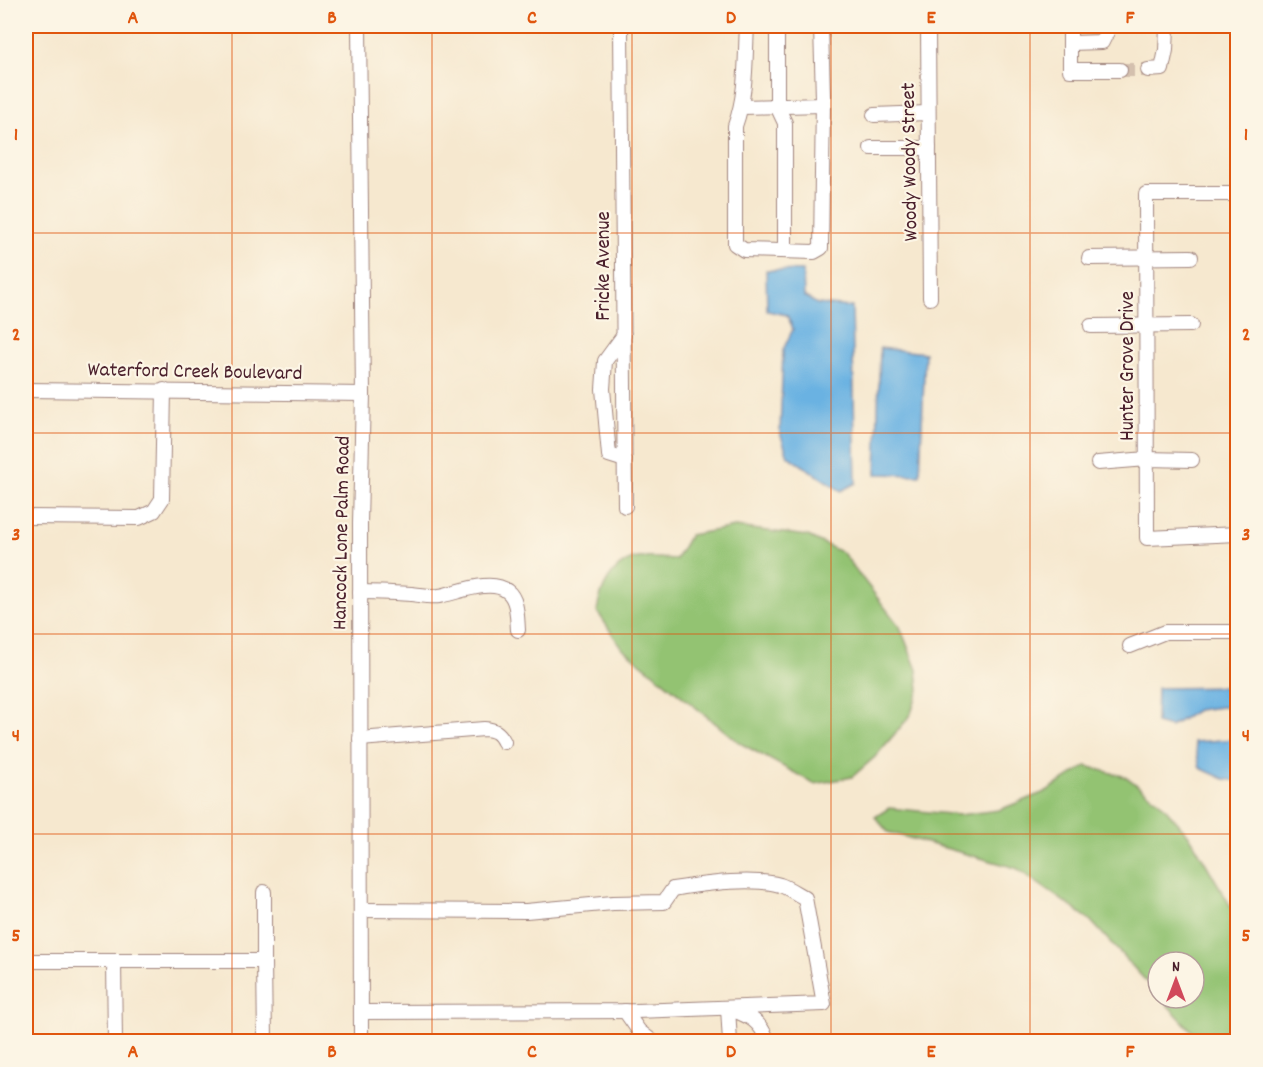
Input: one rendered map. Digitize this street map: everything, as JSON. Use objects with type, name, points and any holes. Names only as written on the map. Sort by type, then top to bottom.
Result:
[{"type":"street","name":"Hancock Lone Palm Road","points":[[359,26],[363,394],[360,592],[361,1041]]},
{"type":"street","name":"Fricke Avenue","points":[[621,26],[625,506]]},
{"type":"street","points":[[747,26],[744,94],[735,126],[735,244],[744,250],[814,252],[821,248],[823,105],[821,26]]},
{"type":"street","points":[[777,26],[777,106],[786,123],[785,251]]},
{"type":"street","name":"Woody Woody Street","points":[[928,26],[930,298]]},
{"type":"street","points":[[1070,26],[1070,70],[1120,70]]},
{"type":"street","points":[[1070,43],[1102,42],[1110,26]]},
{"type":"street","points":[[1148,70],[1162,69],[1167,26]]},
{"type":"street","points":[[742,107],[823,105]]},
{"type":"street","points":[[874,115],[928,113]]},
{"type":"street","points":[[871,148],[929,148]]},
{"type":"street","name":"Hunter Grove Drive","points":[[1238,194],[1146,194],[1147,538],[1238,534]]},
{"type":"street","points":[[1089,258],[1191,257]]},
{"type":"street","points":[[1091,326],[1191,325]]},
{"type":"street","points":[[624,335],[605,361],[603,389],[609,455],[625,460]]},
{"type":"street","name":"Waterford Creek Boulevard","points":[[26,390],[363,394]]},
{"type":"street","points":[[26,517],[139,518],[154,511],[162,499],[164,390]]},
{"type":"street","points":[[1098,462],[1147,459],[1192,460]]},
{"type":"street","points":[[360,592],[437,596],[494,585],[507,590],[513,599],[517,612],[518,630]]},
{"type":"street","points":[[1130,646],[1165,632],[1238,632]]},
{"type":"street","points":[[360,739],[494,729],[500,733],[504,742]]},
{"type":"street","points":[[361,910],[526,911],[613,903],[664,902],[673,889],[699,884],[744,882],[781,885],[805,898],[824,1004],[625,1011],[361,1012]]},
{"type":"street","points":[[264,892],[265,1041]]},
{"type":"street","points":[[26,961],[264,961]]},
{"type":"street","points":[[114,961],[115,1041]]},
{"type":"street","points":[[728,1008],[730,1041]]},
{"type":"street","points":[[728,1008],[756,1020],[768,1041]]},
{"type":"street","points":[[625,1011],[639,1031],[652,1041]]},
{"type":"green space","points":[[735,527],[808,536],[843,553],[900,627],[917,670],[919,690],[910,716],[875,757],[852,777],[815,784],[740,743],[621,647],[597,611],[608,580],[625,562],[643,558],[676,559],[690,535]]},
{"type":"green space","points":[[1086,766],[1126,777],[1159,801],[1191,838],[1237,917],[1237,1041],[1201,1041],[1172,1010],[1206,1010],[1206,950],[1146,950],[1146,981],[1090,920],[1016,868],[888,832],[875,817],[889,808],[959,815],[999,810],[1045,792]]},
{"type":"water","points":[[766,270],[803,271],[804,296],[817,304],[852,307],[856,483],[841,491],[788,456],[780,433],[783,350],[793,329],[787,315],[767,311]]},
{"type":"water","points":[[880,348],[925,353],[920,475],[876,474]]},
{"type":"water","points":[[1237,687],[1237,705],[1197,710],[1170,727],[1156,723],[1157,688]]},
{"type":"water","points":[[1237,739],[1237,781],[1224,779],[1200,768],[1194,742]]},
{"type":"tunnel","points":[[1120,70],[1148,70]]}]
